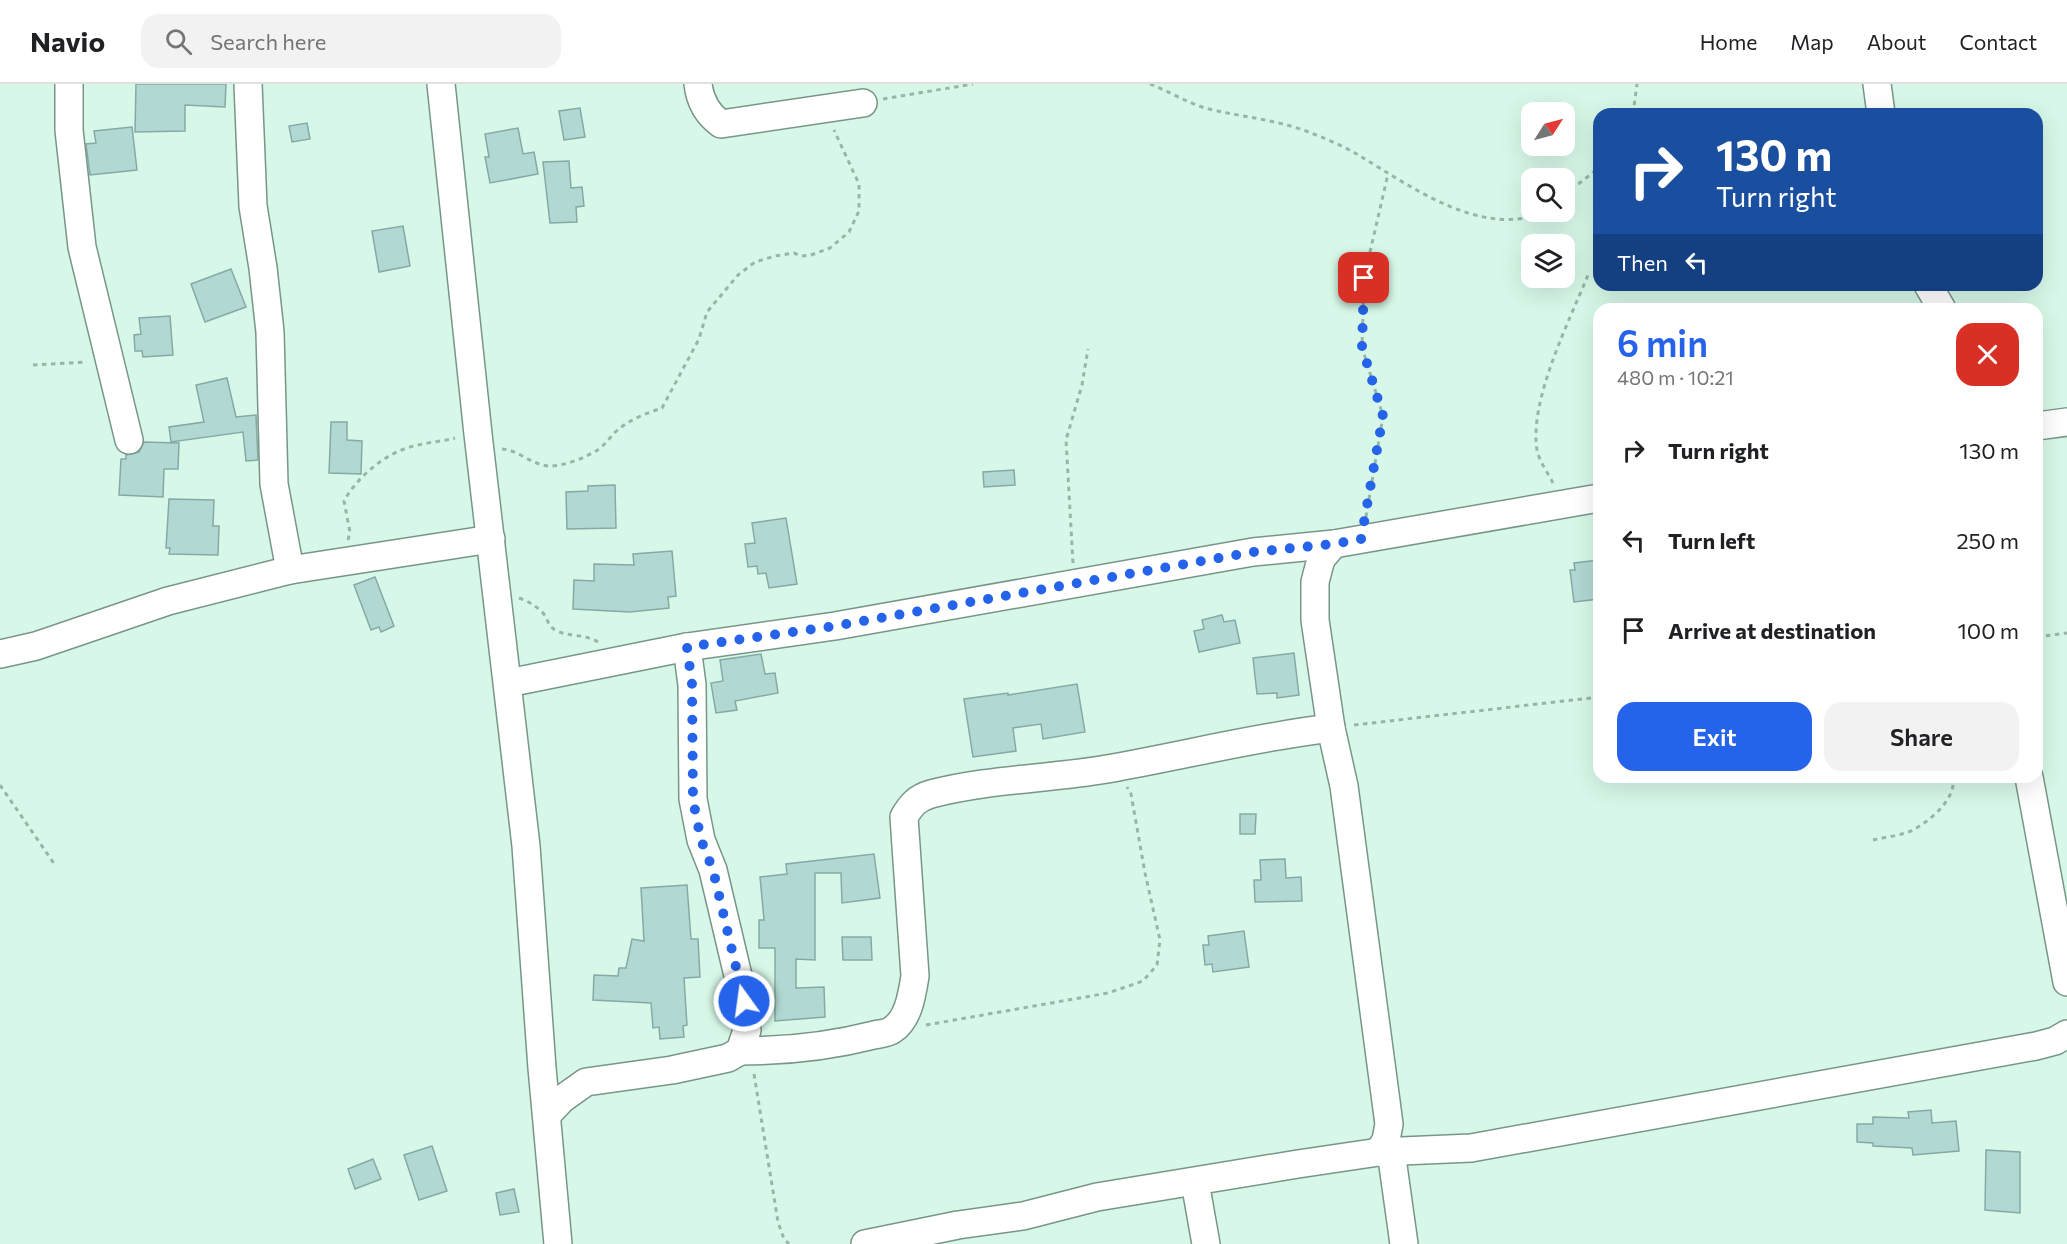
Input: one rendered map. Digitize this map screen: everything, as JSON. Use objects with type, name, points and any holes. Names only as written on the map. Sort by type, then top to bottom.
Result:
[{"type":"street","points":[[69,84],[69,130],[82,247],[129,440]]},
{"type":"street","points":[[248,84],[253,206],[270,332],[274,484],[290,570]]},
{"type":"street","points":[[441,84],[479,441],[526,846],[542,1068],[558,1244]]},
{"type":"street","points":[[698,84],[699,93],[708,115],[721,124],[863,103]]},
{"type":"street","points":[[1877,84],[1880,108]]},
{"type":"street","points":[[2043,425],[2067,422]]},
{"type":"street","points":[[508,683],[687,647],[835,626],[1253,552],[1334,544],[1593,499]]},
{"type":"street","points":[[0,654],[36,646],[168,601],[290,570],[491,538]]},
{"type":"street","points":[[1334,544],[1321,559],[1315,582],[1315,620],[1331,728],[1344,786],[1389,1124],[1385,1152],[1404,1244]]},
{"type":"street","points":[[687,647],[692,684],[693,800],[701,840],[713,870],[744,1001],[747,1030],[746,1051]]},
{"type":"street","points":[[547,1115],[575,1087],[586,1082],[672,1070],[728,1058],[746,1051],[810,1047],[892,1031],[904,1015],[912,998],[915,976],[904,817],[912,803],[928,795],[970,787],[1107,769],[1270,735],[1331,728]]},
{"type":"street","points":[[2030,783],[2067,982]]},
{"type":"street","points":[[865,1244],[1023,1216],[1097,1197],[1385,1152],[1471,1148],[2063,1040]]},
{"type":"street","points":[[542,1068],[575,1087]]},
{"type":"street","points":[[1195,1182],[1206,1244]]},
{"type":"path","points":[[863,103],[973,84]]},
{"type":"path","points":[[1150,84],[1194,105],[1305,131],[1358,155],[1442,204],[1476,216],[1521,217]]},
{"type":"path","points":[[1635,108],[1637,84]]},
{"type":"path","points":[[344,561],[350,532],[344,501],[353,484],[373,468],[404,449],[479,441],[508,449],[534,462],[550,466],[568,463],[598,449],[620,428],[644,414],[662,408],[699,339],[707,312],[738,275],[755,262],[775,256],[794,253],[801,256],[811,255],[830,248],[849,232],[859,211],[859,184],[832,127],[816,111]]},
{"type":"path","points":[[1575,187],[1593,173]]},
{"type":"path","points":[[1361,539],[1383,416],[1362,347],[1364,278],[1388,174]]},
{"type":"path","points":[[1565,503],[1537,453],[1535,430],[1547,379],[1588,275]]},
{"type":"path","points":[[1075,584],[1066,440],[1082,385],[1088,349]]},
{"type":"path","points":[[33,365],[110,360]]},
{"type":"path","points":[[497,590],[530,602],[544,614],[551,627],[557,632],[589,636],[603,645],[613,663]]},
{"type":"path","points":[[2043,636],[2067,633]]},
{"type":"path","points":[[1331,728],[1593,698]]},
{"type":"path","points":[[892,1031],[1108,993],[1143,981],[1157,965],[1160,940],[1131,794],[1124,781],[1107,769]]},
{"type":"path","points":[[1873,840],[1910,831],[1931,818],[1952,793],[1954,783]]},
{"type":"path","points":[[0,785],[55,865]]},
{"type":"path","points":[[746,1051],[753,1072],[778,1222],[784,1239],[789,1244]]},
{"type":"building","points":[[136,84],[226,84],[225,107],[185,105],[185,131],[135,132]]},
{"type":"building","points":[[580,108],[585,137],[564,140],[559,111]]},
{"type":"building","points":[[307,123],[310,139],[292,142],[289,126]]},
{"type":"building","points":[[132,127],[137,170],[90,175],[86,144],[96,143],[94,131]]},
{"type":"building","points":[[518,128],[523,154],[534,152],[538,174],[490,183],[485,157],[489,157],[485,134]]},
{"type":"building","points":[[569,161],[571,188],[582,187],[584,206],[576,207],[577,222],[550,223],[543,162]]},
{"type":"building","points":[[403,226],[410,266],[379,272],[372,231]]},
{"type":"building","points":[[231,269],[246,307],[205,322],[191,284]]},
{"type":"building","points":[[170,316],[173,355],[143,357],[142,351],[135,351],[134,335],[141,334],[139,318]]},
{"type":"building","points":[[227,378],[236,417],[256,415],[258,460],[246,461],[243,432],[171,442],[169,427],[204,422],[196,385]]},
{"type":"building","points":[[331,422],[347,422],[347,440],[362,441],[361,474],[329,473]]},
{"type":"building","points":[[144,442],[179,443],[178,469],[164,469],[163,497],[119,495],[121,459],[126,459],[126,455],[139,452]]},
{"type":"building","points":[[1014,470],[1015,485],[984,487],[983,472]]},
{"type":"building","points":[[615,485],[616,528],[567,529],[566,492],[588,491],[588,486]]},
{"type":"building","points":[[169,499],[214,500],[213,526],[219,526],[218,555],[169,554],[170,548],[166,548]]},
{"type":"building","points":[[786,518],[797,584],[769,588],[766,573],[758,574],[757,566],[748,567],[745,544],[755,543],[752,523]]},
{"type":"building","points":[[672,551],[676,596],[668,597],[669,608],[630,612],[573,609],[574,580],[594,581],[594,564],[634,565],[633,554]]},
{"type":"building","points":[[1593,561],[1593,600],[1574,602],[1570,570],[1575,570],[1574,563]]},
{"type":"building","points":[[375,577],[394,626],[381,632],[379,627],[371,630],[354,585]]},
{"type":"building","points":[[1222,615],[1224,622],[1235,620],[1240,643],[1199,652],[1194,631],[1204,629],[1202,620]]},
{"type":"building","points":[[1294,653],[1299,695],[1277,698],[1277,693],[1257,694],[1253,658]]},
{"type":"building","points":[[761,654],[765,674],[775,673],[778,693],[735,701],[737,710],[716,713],[711,683],[723,681],[720,660]]},
{"type":"building","points":[[1077,684],[1085,732],[1043,739],[1041,724],[1013,728],[1016,751],[973,757],[964,699],[1008,693],[1008,695]]},
{"type":"building","points":[[1240,814],[1256,814],[1255,834],[1240,834]]},
{"type":"building","points":[[874,854],[880,898],[842,903],[841,873],[815,873],[815,960],[796,959],[796,988],[824,987],[825,1017],[775,1021],[775,948],[759,948],[759,920],[764,920],[760,877],[787,874],[786,864]]},
{"type":"building","points":[[1285,859],[1286,878],[1301,877],[1302,901],[1255,902],[1254,880],[1261,880],[1260,860]]},
{"type":"building","points":[[687,885],[691,939],[698,939],[700,977],[684,978],[687,1025],[683,1026],[684,1037],[660,1039],[659,1027],[653,1028],[651,1003],[593,1000],[594,975],[618,976],[619,968],[626,968],[632,939],[644,941],[641,888]]},
{"type":"building","points":[[1244,931],[1249,967],[1213,972],[1212,964],[1205,965],[1203,945],[1209,945],[1208,936]]},
{"type":"building","points":[[842,937],[871,937],[872,960],[843,960]]},
{"type":"building","points":[[1931,1110],[1932,1123],[1956,1121],[1959,1151],[1913,1155],[1912,1148],[1873,1146],[1873,1143],[1857,1142],[1857,1124],[1873,1124],[1873,1117],[1909,1118],[1908,1112]]},
{"type":"building","points":[[432,1146],[447,1191],[419,1200],[404,1155]]},
{"type":"building","points":[[1986,1150],[2020,1152],[2020,1213],[1985,1210]]},
{"type":"building","points":[[373,1159],[381,1179],[355,1189],[348,1169]]},
{"type":"building","points":[[514,1189],[519,1212],[500,1215],[496,1193]]},
{"type":"route","points":[[744,1001],[713,870],[701,840],[693,800],[692,684],[687,647],[835,626],[1253,552],[1361,539],[1383,416],[1362,347],[1364,278]]}]
